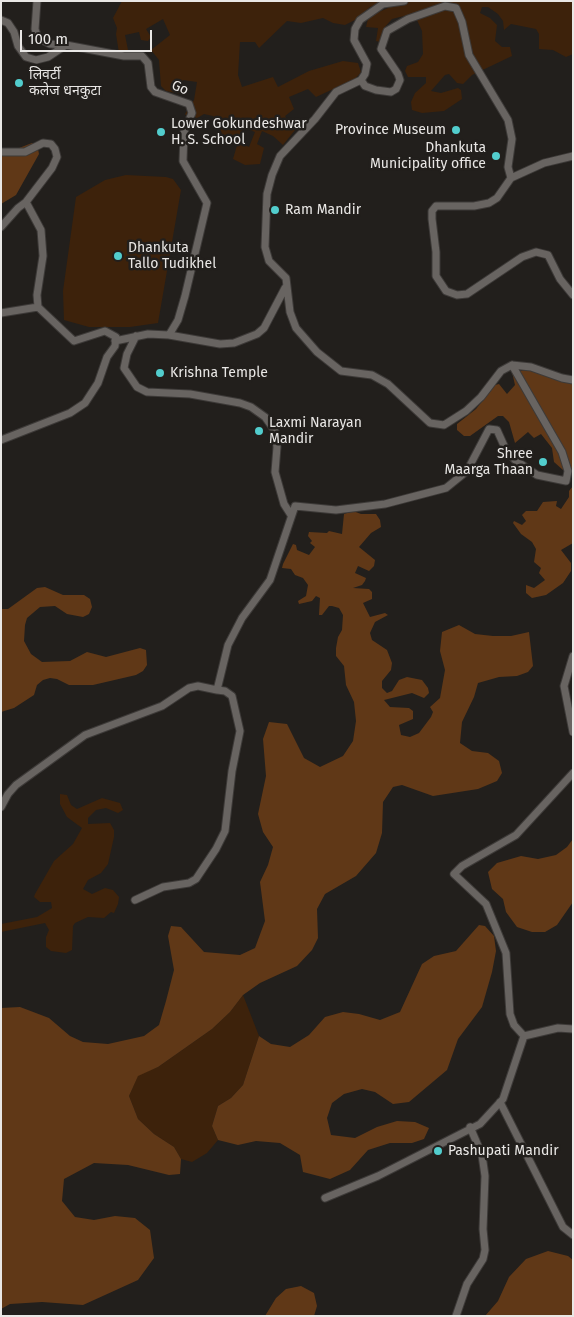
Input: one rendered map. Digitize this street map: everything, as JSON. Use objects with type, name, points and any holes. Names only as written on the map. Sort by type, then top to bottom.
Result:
[{"type":"street","points":[[37,1],[35,29],[38,38],[50,44],[66,45]]},
{"type":"street","points":[[404,1],[384,4],[360,20],[355,29],[354,40],[367,64],[365,74],[360,80],[336,92],[315,119],[280,156],[272,175],[267,194],[265,247],[269,261],[286,278],[290,312],[296,328],[317,352],[340,371],[372,375],[388,384],[430,423],[444,425],[466,411],[481,397],[501,372],[512,365],[531,367],[573,380]]},
{"type":"street","points":[[360,80],[365,86],[376,90],[391,92],[396,89],[400,80],[398,74],[381,49],[387,31],[408,19],[445,6],[456,8],[462,22],[469,55],[508,120],[512,139],[508,167],[510,178]]},
{"type":"street","points":[[1,20],[8,22],[14,32],[18,46],[26,57],[36,60],[48,57],[66,45]]},
{"type":"street","name":"Go","points":[[66,45],[124,56],[142,56],[148,63],[151,87],[155,92],[189,104],[192,112],[184,132],[183,161],[207,203],[185,296],[178,320],[169,335]]},
{"type":"street","points":[[1,152],[25,152],[43,143],[51,144],[55,149],[57,157],[52,168],[26,202],[1,226]]},
{"type":"street","points":[[573,156],[544,163],[510,178],[497,198],[490,203],[474,206],[436,206],[432,211],[436,252],[435,267],[441,286],[456,295],[467,294],[522,257],[536,252],[548,255],[560,280],[573,295]]},
{"type":"street","points":[[1,440],[70,413],[85,402],[98,383],[107,356],[115,344],[116,337],[105,331],[82,340],[70,339],[62,328],[38,307],[37,295],[43,256],[40,230],[26,202]]},
{"type":"street","points":[[115,344],[136,336],[169,335],[220,344],[234,343],[257,334],[272,317],[287,284]]},
{"type":"street","points":[[1,313],[38,307]]},
{"type":"street","points":[[136,336],[126,354],[124,368],[137,387],[148,392],[190,394],[240,402],[251,406],[265,417],[275,431],[277,447],[275,472],[284,504],[291,515]]},
{"type":"street","points":[[217,690],[228,645],[242,618],[270,580],[295,506],[336,510],[385,504],[446,488],[467,471],[489,429],[497,430],[506,450],[515,460],[537,474],[566,481],[568,471],[562,452],[512,365]]},
{"type":"street","points":[[573,656],[564,686],[573,732]]},
{"type":"street","points":[[1,808],[16,785],[85,735],[162,706],[189,688],[198,686],[225,691],[232,696],[240,731],[232,771],[225,831],[216,849],[196,879],[189,883],[163,887],[135,900]]},
{"type":"street","points":[[524,1036],[514,1025],[510,1014],[506,953],[486,904],[454,874],[462,866],[516,835],[573,773]]},
{"type":"street","points":[[524,1036],[558,1028],[573,1029]]},
{"type":"street","points":[[325,1198],[378,1176],[431,1147],[453,1139],[470,1127],[480,1124],[504,1099],[524,1036]]},
{"type":"street","points":[[500,1102],[563,1227],[573,1235]]},
{"type":"street","points":[[456,1316],[467,1284],[483,1259],[485,1250],[483,1230],[485,1176],[482,1154],[470,1127]]},
{"type":"shaded area","points":[[122,1],[573,1],[573,54],[566,57],[553,50],[539,49],[539,34],[536,29],[511,24],[504,30],[503,21],[498,14],[488,7],[482,7],[480,13],[490,18],[497,25],[495,41],[502,47],[510,47],[512,56],[472,75],[463,84],[457,83],[449,74],[445,75],[431,91],[441,93],[458,88],[461,90],[462,99],[444,111],[422,113],[412,110],[411,102],[415,93],[426,83],[426,77],[408,77],[405,71],[407,66],[418,62],[423,54],[422,31],[416,18],[408,15],[392,19],[384,28],[380,42],[376,41],[378,28],[366,27],[368,19],[372,15],[388,8],[387,2],[370,7],[355,20],[345,25],[333,23],[323,18],[301,23],[287,21],[259,48],[255,42],[240,42],[238,75],[242,87],[273,77],[278,87],[309,71],[343,61],[358,63],[361,72],[355,79],[316,97],[308,89],[289,97],[294,109],[285,116],[295,130],[283,145],[273,136],[262,131],[257,144],[264,148],[260,164],[245,165],[233,159],[238,142],[249,147],[255,132],[244,128],[238,139],[230,139],[222,135],[218,122],[213,116],[204,114],[194,120],[188,118],[185,114],[194,100],[197,82],[183,80],[181,94],[166,91],[161,86],[159,60],[151,50],[170,35],[163,19],[146,29],[151,37],[148,41],[141,40],[139,32],[125,35],[128,50],[119,53],[117,28],[113,18]]},
{"type":"shaded area","points":[[32,143],[37,144],[39,154],[16,195],[1,204],[1,155]]},
{"type":"shaded area","name":"Dhankuta Tallo Tudikhel","points":[[126,175],[166,177],[173,179],[181,190],[158,323],[130,327],[89,327],[64,320],[63,291],[76,197],[105,180]]},
{"type":"shaded area","points":[[532,369],[573,377],[573,472],[563,470],[554,462],[552,448],[541,434],[534,438],[528,432],[515,443],[509,422],[503,416],[498,416],[470,436],[464,436],[457,430],[457,424],[476,409],[495,385],[499,384],[507,394],[515,385],[512,372]]},
{"type":"shaded area","points":[[573,486],[573,543],[561,550],[571,563],[571,571],[563,583],[546,595],[532,598],[526,593],[526,585],[534,588],[545,580],[539,573],[541,568],[534,562],[536,549],[532,542],[521,534],[513,523],[514,521],[522,525],[526,521],[522,515],[526,511],[537,511],[543,502],[557,501],[556,506],[561,509],[569,497],[569,491]]},
{"type":"shaded area","points":[[353,511],[361,514],[376,514],[380,520],[381,527],[371,533],[359,547],[375,560],[374,566],[369,571],[358,566],[355,573],[366,578],[362,585],[353,588],[369,589],[372,592],[372,599],[363,603],[370,617],[385,613],[388,615],[375,622],[370,633],[372,640],[387,650],[392,663],[391,670],[382,681],[382,688],[387,693],[392,691],[399,680],[407,677],[422,680],[428,688],[429,693],[424,698],[412,693],[384,700],[390,707],[409,708],[413,711],[413,719],[399,725],[401,735],[410,737],[419,733],[431,717],[433,712],[430,707],[440,698],[445,670],[440,651],[442,632],[459,625],[475,634],[493,636],[511,636],[529,632],[533,666],[528,672],[517,676],[499,677],[478,683],[474,697],[462,722],[460,743],[472,751],[488,753],[499,761],[502,773],[497,781],[478,789],[433,796],[402,785],[393,787],[383,802],[382,833],[376,853],[356,876],[325,894],[317,909],[318,938],[312,950],[297,966],[260,983],[243,995],[230,1012],[212,1029],[158,1067],[138,1076],[129,1096],[138,1119],[154,1134],[174,1147],[181,1159],[180,1174],[169,1175],[128,1165],[94,1163],[64,1179],[62,1201],[75,1217],[94,1220],[115,1216],[135,1218],[150,1230],[154,1258],[138,1280],[83,1305],[42,1302],[10,1304],[1,1309],[1,1008],[20,1007],[49,1018],[70,1036],[83,1042],[108,1044],[144,1036],[159,1025],[174,970],[168,936],[171,926],[181,927],[204,952],[240,955],[255,948],[265,921],[260,882],[268,865],[273,847],[263,832],[258,814],[266,776],[263,739],[269,722],[287,724],[304,758],[320,767],[343,756],[353,741],[356,721],[354,702],[346,685],[344,666],[336,656],[338,637],[342,630],[343,615],[339,608],[329,606],[322,615],[319,615],[320,598],[316,596],[312,601],[299,604],[298,601],[306,596],[308,585],[303,578],[295,575],[291,569],[282,568],[293,544],[296,545],[297,550],[309,555],[315,547],[310,543],[312,541],[308,536],[309,532],[327,533],[329,531],[342,534],[344,514]]},
{"type":"shaded area","points":[[45,587],[63,595],[84,595],[90,599],[92,607],[89,614],[83,617],[67,614],[55,606],[40,607],[27,618],[25,625],[24,641],[31,654],[42,662],[70,661],[87,652],[106,657],[140,648],[146,650],[147,665],[143,671],[136,675],[93,685],[69,685],[50,678],[43,680],[37,685],[34,695],[14,708],[1,712],[1,609],[8,609],[37,588]]},
{"type":"shaded area","points":[[60,794],[67,795],[71,805],[77,809],[102,798],[120,803],[123,810],[118,813],[106,808],[96,810],[88,818],[88,824],[110,823],[114,830],[114,837],[108,864],[101,873],[88,880],[83,889],[92,894],[105,888],[113,890],[119,897],[118,904],[114,913],[111,912],[104,918],[88,917],[75,923],[73,926],[72,950],[66,953],[51,951],[46,947],[46,937],[49,930],[45,923],[1,932],[1,924],[37,917],[52,908],[51,902],[40,902],[34,897],[35,894],[54,861],[73,844],[82,828],[67,817],[60,804]]},
{"type":"shaded area","points":[[573,839],[573,902],[557,925],[545,932],[532,932],[517,927],[506,912],[503,899],[492,889],[488,872],[497,863],[521,856],[538,859],[556,855],[567,847]]},
{"type":"shaded area","points":[[479,925],[485,926],[494,936],[496,951],[492,972],[482,1007],[458,1039],[447,1070],[409,1102],[393,1104],[375,1092],[362,1089],[344,1094],[332,1103],[327,1118],[331,1135],[355,1138],[377,1127],[397,1121],[415,1122],[429,1128],[424,1139],[412,1143],[390,1143],[368,1150],[350,1170],[330,1179],[303,1172],[300,1155],[280,1143],[256,1141],[238,1145],[218,1140],[212,1126],[218,1106],[231,1098],[243,1085],[259,1036],[271,1044],[290,1047],[309,1035],[325,1017],[343,1012],[380,1020],[400,1012],[422,964],[434,956],[456,951]]},
{"type":"shaded area","points":[[243,995],[259,1036],[243,1085],[231,1098],[218,1106],[212,1126],[218,1140],[207,1153],[192,1162],[181,1159],[174,1147],[154,1134],[138,1119],[129,1096],[138,1075],[158,1067],[212,1029],[230,1012]]},
{"type":"shaded area","points":[[548,1251],[568,1256],[573,1260],[573,1316],[485,1316],[498,1301],[509,1277],[526,1259]]},
{"type":"shaded area","points":[[301,1286],[314,1293],[317,1306],[314,1316],[265,1316],[276,1298],[286,1289]]},
{"type":"place","name":"लिवर्टी कलेज धनकुटा","points":[[19,83]]},
{"type":"place","name":"Province Museum","points":[[456,130]]},
{"type":"place","name":"Lower Gokundeshwar H. S. School","points":[[161,132]]},
{"type":"place","name":"Dhankuta Municipality office","points":[[496,156]]},
{"type":"place","name":"Ram Mandir","points":[[275,210]]},
{"type":"place","name":"Dhankuta Tallo Tudikhel","points":[[118,256]]},
{"type":"place","name":"Krishna Temple","points":[[160,373]]},
{"type":"place","name":"Laxmi Narayan Mandir","points":[[259,431]]},
{"type":"place","name":"Shree Maarga Thaan","points":[[543,462]]},
{"type":"place","name":"Pashupati Mandir","points":[[438,1151]]}]
